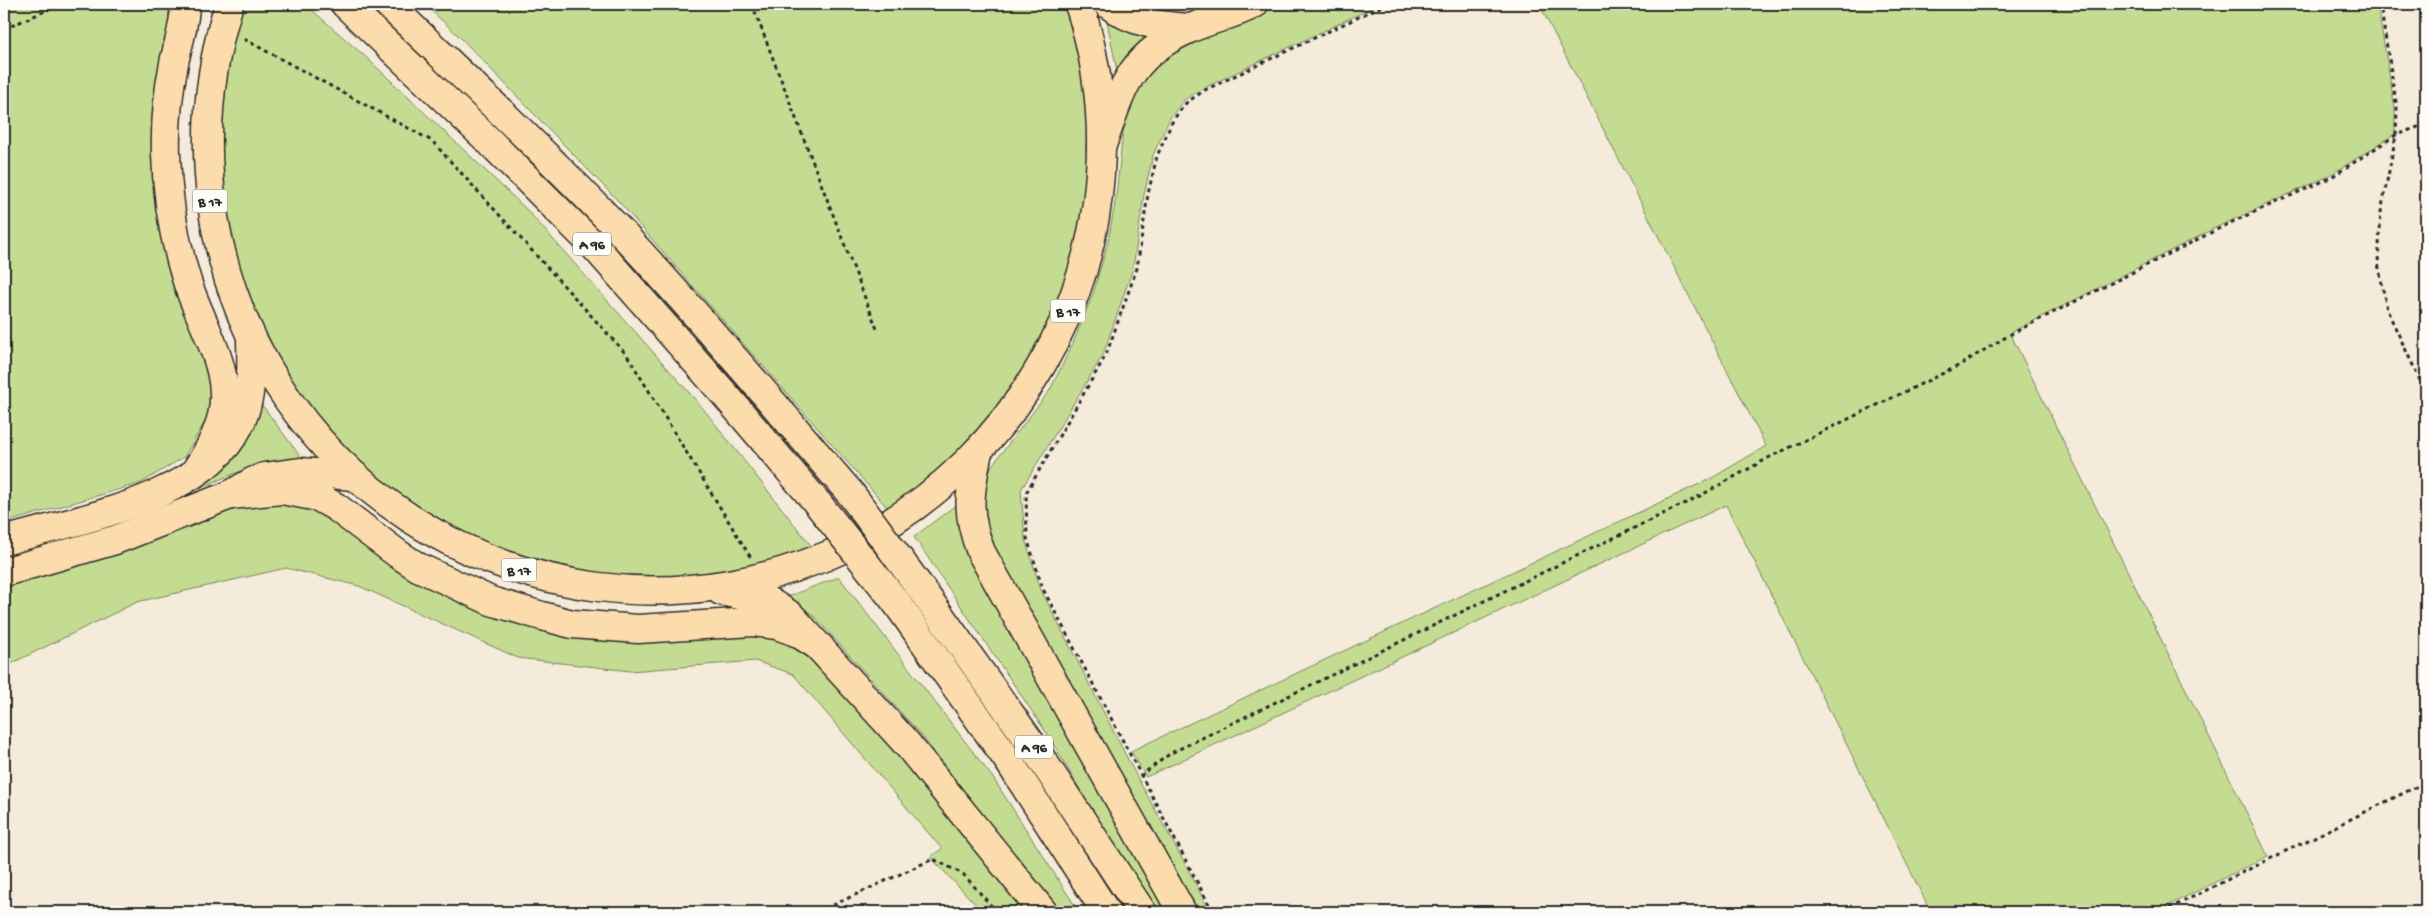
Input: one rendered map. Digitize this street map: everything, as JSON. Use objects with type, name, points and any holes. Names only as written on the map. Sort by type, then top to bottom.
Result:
[{"type":"main road","points":[[185,4],[169,91],[166,147],[168,183],[184,271],[221,372],[224,401],[223,414],[211,446],[194,474]]},
{"type":"main road","points":[[203,4],[214,58]]},
{"type":"main road","name":"A 96","points":[[344,4],[490,142],[595,247],[819,505],[896,602],[1010,763],[1106,912]]},
{"type":"main road","name":"A 96","points":[[388,4],[512,123],[621,232],[750,377],[850,494],[919,586],[1033,746],[1142,912]]},
{"type":"main road","name":"B 17","points":[[225,16],[214,58],[207,123],[209,191],[224,266],[251,337],[272,376],[296,412],[324,445],[355,476],[380,497],[432,532],[460,547],[519,570],[550,579],[612,589],[644,591],[707,588],[764,577],[832,554],[895,520],[953,476],[1002,424],[1043,364],[1073,298],[1093,228],[1101,148],[1098,87],[1092,52],[1079,4]]},
{"type":"main road","name":"B 17","points":[[1108,4],[1118,12],[1140,21],[1164,27],[1189,28]]},
{"type":"main road","name":"B 17","points":[[1101,148],[1124,84],[1147,53],[1189,28],[1254,4]]},
{"type":"main road","name":"B 17","points":[[4,541],[146,498],[194,474],[221,454],[241,422],[248,399],[252,372],[251,337]]},
{"type":"main road","points":[[978,451],[969,505],[972,527],[981,552],[1182,912]]},
{"type":"main road","points":[[4,572],[115,540],[230,496],[252,482],[278,474],[300,472],[355,476]]},
{"type":"main road","points":[[230,496],[282,490],[318,497],[336,507],[418,567],[491,600],[572,624],[638,629],[754,622],[776,625],[796,632],[820,647]]},
{"type":"main road","points":[[707,588],[768,601],[779,606],[790,615],[907,744],[1043,912]]},
{"type":"path","points":[[752,4],[876,329]]},
{"type":"path","points":[[1213,912],[1043,589],[1027,538],[1026,493],[1106,355],[1138,268],[1148,194],[1157,156],[1173,120],[1186,103],[1205,90],[1386,4]]},
{"type":"path","points":[[2380,4],[2397,108],[2396,135],[2381,212],[2378,263],[2387,310],[2426,393]]},
{"type":"path","points":[[4,29],[52,8]]},
{"type":"path","points":[[225,16],[432,141],[627,355],[764,577]]},
{"type":"path","points":[[1140,776],[1170,753],[1696,498],[1770,457],[1958,366],[2011,334],[2211,233],[2330,178],[2396,135],[2426,124]]},
{"type":"path","points":[[2162,912],[2426,782]]},
{"type":"path","points":[[818,912],[933,859],[963,874],[997,912]]},
{"type":"green space","points":[[4,4],[169,4],[168,32],[159,88],[213,396],[206,420],[184,457],[141,483],[4,523]]},
{"type":"green space","points":[[239,4],[305,4],[369,60],[527,210],[701,406],[816,552],[761,566],[662,581],[561,571],[455,535],[361,470],[275,363],[228,244],[218,143],[226,49]]},
{"type":"green space","points":[[424,4],[1066,4],[1086,82],[1090,139],[1088,190],[1069,285],[1024,373],[966,448],[892,513],[621,204],[460,37]]},
{"type":"green space","points":[[1140,4],[1196,4],[1174,8]]},
{"type":"green space","points":[[1264,4],[1380,4],[1204,88],[1184,100],[1170,118],[1153,155],[1144,195],[1133,268],[1103,355],[1021,490],[1025,539],[1041,590],[1137,777],[1210,912],[1194,912],[994,548],[981,516],[981,491],[991,467],[1050,390],[1074,341],[1093,294],[1108,242],[1116,197],[1127,94],[1160,50]]},
{"type":"green space","points":[[1539,4],[2377,4],[2395,108],[2395,134],[2329,176],[2215,228],[2010,333],[2268,856],[2155,912],[1931,912],[1726,505],[1146,777],[1131,751],[1712,478],[1766,446]]},
{"type":"green space","points":[[1106,16],[1153,37],[1118,76]]},
{"type":"green space","points":[[256,397],[303,460],[270,463],[241,471],[182,497],[208,474]]},
{"type":"green space","points":[[299,500],[468,599],[767,634],[787,643],[837,677],[1030,912],[983,912],[931,856],[942,849],[793,674],[755,661],[630,671],[518,658],[359,586],[286,568],[137,602],[4,667],[4,579],[229,510],[259,502]]},
{"type":"green space","points":[[962,500],[1170,912],[1152,912],[1048,735],[914,537]]},
{"type":"green space","points":[[839,577],[993,778],[1079,912],[1057,912],[921,735],[816,618],[789,596]]}]
